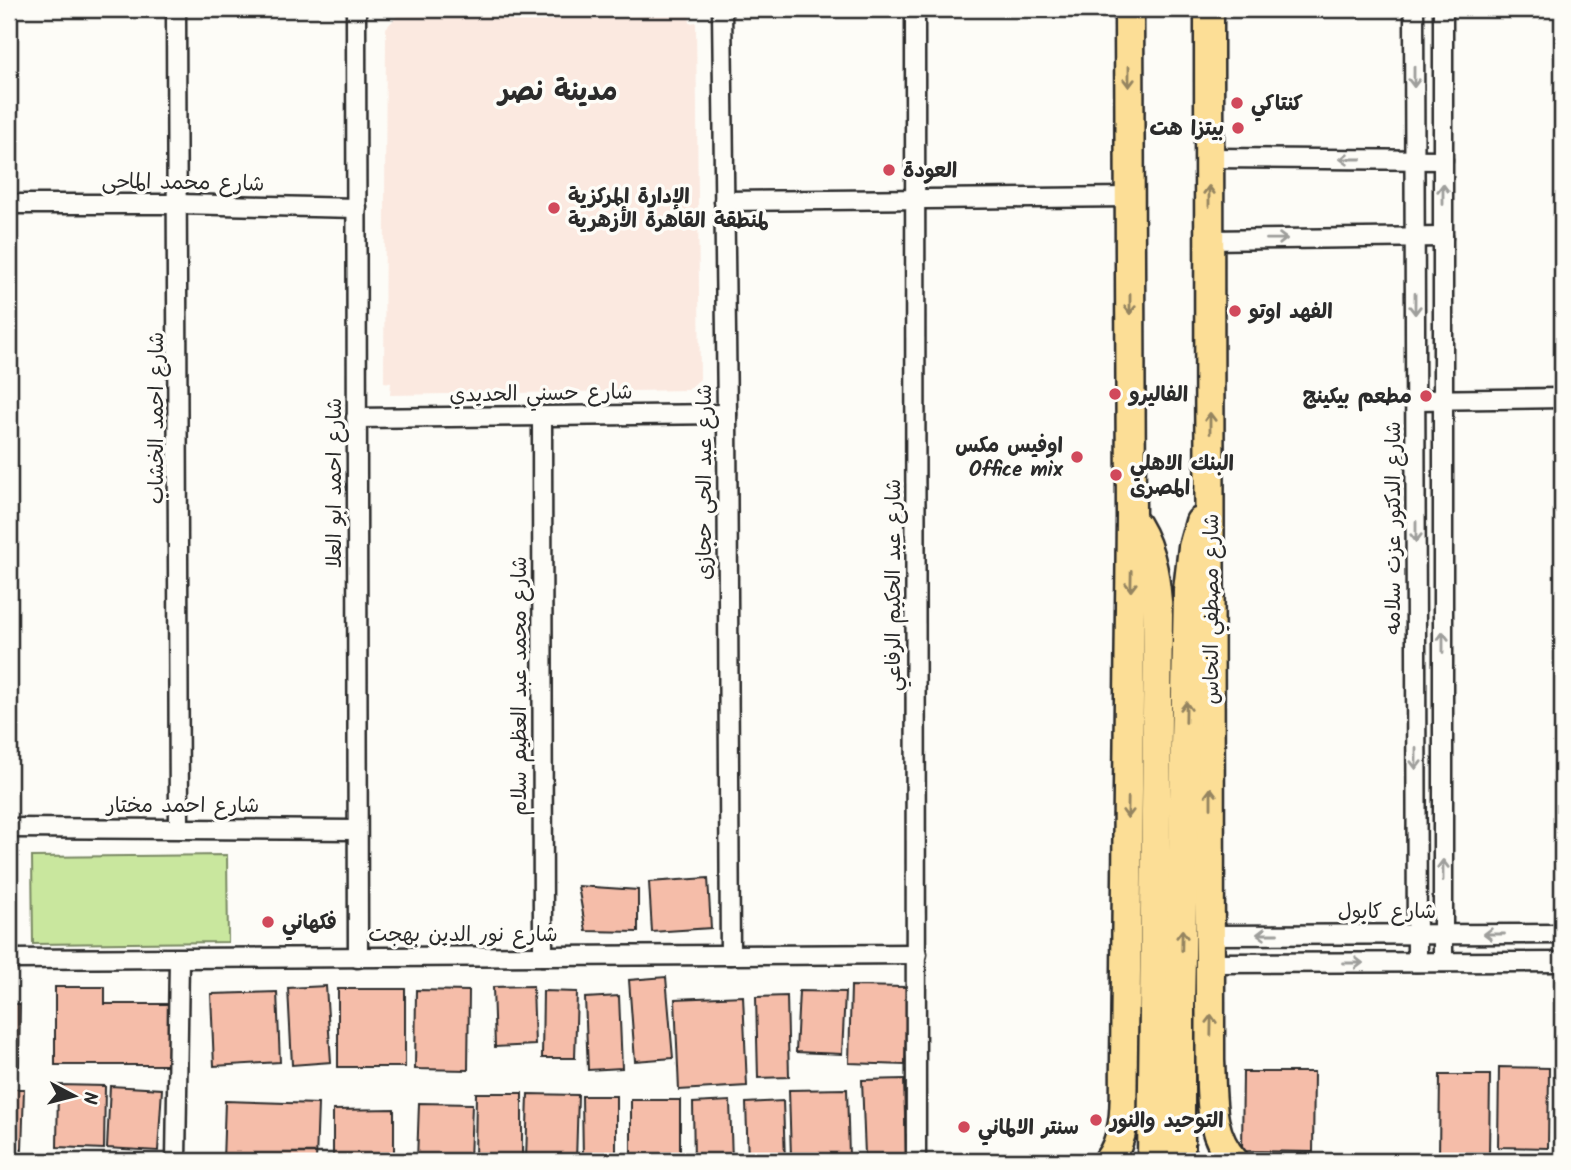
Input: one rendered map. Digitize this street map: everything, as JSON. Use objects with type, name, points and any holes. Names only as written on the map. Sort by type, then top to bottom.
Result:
[{"type":"main road","points":[[1108,1161],[1123,1129],[1125,1062],[1131,516],[1129,9]]},
{"type":"main road","name":"شارع مصطفي النحاس","points":[[1209,9],[1210,1060],[1213,1124],[1224,1148],[1234,1161]]},
{"type":"main road","points":[[1180,1161],[1180,1008],[1188,590],[1198,526],[1211,501]]},
{"type":"main road","points":[[1131,516],[1146,542],[1153,567],[1158,615],[1152,1161]]},
{"type":"main road","points":[[1125,1062],[1149,1079],[1172,1085],[1195,1078],[1210,1060]]},
{"type":"street","name":"شارع احمد الخشاب","points":[[176,9],[179,828]]},
{"type":"street","name":"شارع احمد ابو العلا","points":[[356,9],[358,958]]},
{"type":"street","name":"شارع عبد الحى حجازى","points":[[722,9],[730,955]]},
{"type":"street","name":"شارع عبد الحكيم الرفاعي","points":[[915,9],[916,1161]]},
{"type":"street","name":"شارع الدكتور عزت سلامه","points":[[1414,9],[1417,962]]},
{"type":"street","points":[[1443,9],[1443,962]]},
{"type":"street","points":[[1209,158],[1443,160]]},
{"type":"street","points":[[724,201],[1130,197]]},
{"type":"street","name":"شارع محمد الماحى","points":[[9,204],[357,208]]},
{"type":"street","points":[[1209,240],[1443,237]]},
{"type":"street","points":[[1415,400],[1562,398]]},
{"type":"street","name":"شارع حسني الحديدي","points":[[356,418],[727,414]]},
{"type":"street","name":"شارع محمد عبد العظيم سلام","points":[[541,416],[543,956]]},
{"type":"street","name":"شارع احمد مختار","points":[[9,828],[357,830]]},
{"type":"street","name":"شارع كابول","points":[[1211,934],[1562,934]]},
{"type":"street","name":"شارع نور الدين بهجت","points":[[9,959],[917,954]]},
{"type":"street","points":[[176,1161],[178,960]]},
{"type":"street","points":[[1211,963],[1562,962]]},
{"type":"shaded area","points":[[689,14],[690,23],[696,22],[700,379],[688,390],[390,395],[391,383],[384,382],[386,28],[398,15]]},
{"type":"green space","points":[[227,855],[228,942],[33,944],[32,857]]},
{"type":"building","points":[[708,878],[711,928],[652,932],[649,882]]},
{"type":"building","points":[[578,886],[638,890],[638,932],[586,931]]},
{"type":"building","points":[[666,977],[673,1058],[635,1061],[629,980]]},
{"type":"building","points":[[326,986],[331,1062],[292,1065],[288,988]]},
{"type":"building","points":[[533,986],[535,1045],[495,1047],[493,987]]},
{"type":"building","points":[[851,986],[907,987],[905,1065],[849,1063]]},
{"type":"building","points":[[55,987],[105,987],[105,1004],[170,1004],[170,1065],[55,1065]]},
{"type":"building","points":[[338,989],[405,989],[405,1067],[338,1067]]},
{"type":"building","points":[[416,990],[469,991],[468,1070],[415,1069]]},
{"type":"building","points":[[543,991],[577,992],[575,1058],[542,1058]]},
{"type":"building","points":[[799,991],[845,992],[842,1054],[796,1052]]},
{"type":"building","points":[[277,992],[280,1062],[214,1066],[211,994]]},
{"type":"building","points":[[619,996],[622,1068],[588,1070],[585,998]]},
{"type":"building","points":[[743,996],[747,1086],[679,1090],[675,999]]},
{"type":"building","points":[[787,996],[789,1077],[758,1078],[756,997]]},
{"type":"building","points":[[9,1004],[20,1004],[19,1066],[9,1066]]},
{"type":"building","points":[[1499,1067],[1549,1068],[1548,1148],[1498,1147]]},
{"type":"building","points":[[1243,1072],[1314,1072],[1313,1152],[1242,1151]]},
{"type":"building","points":[[1440,1075],[1490,1075],[1489,1155],[1439,1155]]},
{"type":"building","points":[[904,1079],[906,1154],[865,1155],[862,1080]]},
{"type":"building","points":[[58,1085],[105,1086],[104,1149],[57,1147]]},
{"type":"building","points":[[110,1086],[162,1089],[158,1151],[107,1148]]},
{"type":"building","points":[[9,1089],[24,1089],[22,1150],[9,1149]]},
{"type":"building","points":[[847,1089],[849,1156],[791,1157],[789,1090]]},
{"type":"building","points":[[476,1093],[522,1093],[522,1161],[475,1161]]},
{"type":"building","points":[[528,1094],[578,1095],[576,1161],[526,1161]]},
{"type":"building","points":[[582,1096],[616,1096],[616,1159],[583,1159]]},
{"type":"building","points":[[631,1100],[680,1100],[680,1161],[631,1161]]},
{"type":"building","points":[[225,1101],[318,1104],[316,1161],[223,1161]]},
{"type":"building","points":[[730,1101],[732,1161],[694,1161],[693,1103]]},
{"type":"building","points":[[783,1101],[785,1161],[748,1161],[746,1103]]},
{"type":"building","points":[[419,1103],[472,1104],[470,1161],[417,1161]]},
{"type":"building","points":[[394,1109],[394,1161],[333,1161],[333,1110]]},
{"type":"place","name":"كنتاكي","points":[[1237,103]]},
{"type":"place","name":"بيتزا هت","points":[[1238,128]]},
{"type":"place","name":"العودة","points":[[889,170]]},
{"type":"place","name":"الإدارة المركزية لمنطقة القاهرة الأزهرية","points":[[554,208]]},
{"type":"place","name":"الفهد اوتو","points":[[1235,311]]},
{"type":"place","name":"الفاليرو","points":[[1115,394]]},
{"type":"place","name":"مطعم بيكينج","points":[[1426,396]]},
{"type":"place","name":"اوفيس مكس Office mix","points":[[1077,457]]},
{"type":"place","name":"البنك الاهلي المصرى","points":[[1116,475]]},
{"type":"place","name":"فكهاني","points":[[268,922]]},
{"type":"place","name":"التوحيد والنور","points":[[1096,1120]]},
{"type":"place","name":"سنتر الالماني","points":[[964,1127]]},
{"type":"district","name":"مدينة نصر","points":[[558,90]]}]
